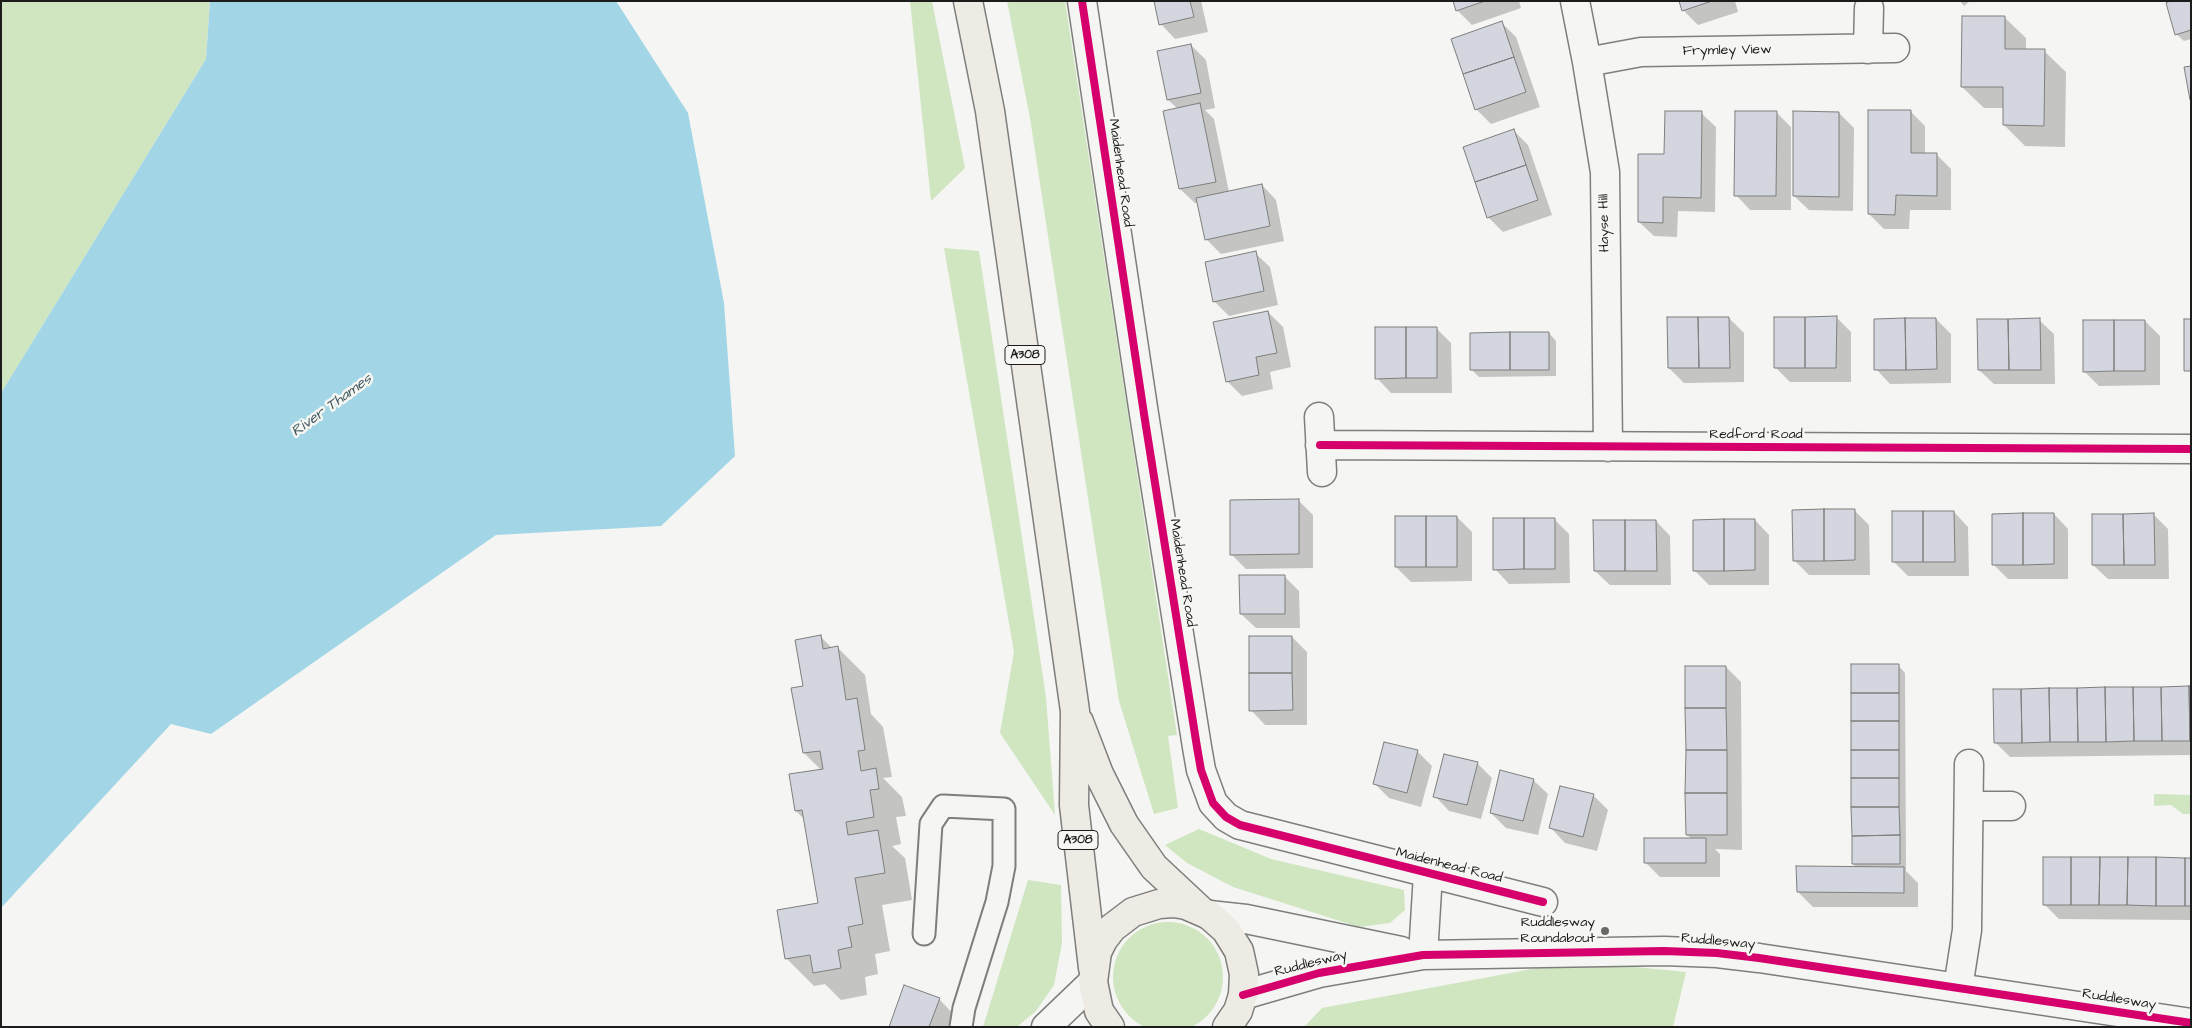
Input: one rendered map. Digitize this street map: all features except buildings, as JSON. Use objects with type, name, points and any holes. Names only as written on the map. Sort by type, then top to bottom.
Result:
[{"type":"main road","name":"A308","points":[[968,1],[991,120],[1075,711],[1074,805],[1093,975]]},
{"type":"main road","name":"A308","points":[[1075,711],[1099,774],[1124,824],[1154,867],[1204,912]]},
{"type":"main road","points":[[1110,1027],[1100,1011],[1093,975],[1103,940],[1112,928],[1133,912],[1159,904],[1186,905],[1204,912],[1226,930],[1239,951],[1244,974],[1242,998],[1227,1027]]},
{"type":"main road","points":[[1242,998],[1252,1027]]},
{"type":"street","name":"Maidenhead Road","points":[[1082,1],[1144,414],[1197,747],[1213,803],[1226,817],[1240,825],[1543,902]]},
{"type":"street","name":"Hayse Hill","points":[[1575,1],[1588,62],[1605,172],[1608,447]]},
{"type":"street","points":[[1868,49],[1869,8]]},
{"type":"street","name":"Frymley View","points":[[1588,62],[1641,52],[1895,48]]},
{"type":"street","name":"Redford Road","points":[[1319,417],[1321,459],[1608,447],[2191,449]]},
{"type":"street","points":[[1958,988],[1967,930],[1970,764]]},
{"type":"street","points":[[1969,806],[2011,806]]},
{"type":"street","name":"Maidenhead Road","points":[[1423,955],[1428,874]]},
{"type":"street","name":"Ruddlesway","points":[[1204,912],[1423,955]]},
{"type":"street","name":"Ruddlesway","points":[[1242,998],[1319,972],[1423,955],[1630,951],[1717,953],[2191,1023]]},
{"type":"street","points":[[1046,1027],[1093,975]]},
{"type":"lane","points":[[924,934],[931,824],[943,806],[1004,809],[1004,866],[997,902],[964,1008],[961,1027]]},
{"type":"green space","points":[[1,1],[210,1],[206,59],[1,393]]},
{"type":"green space","points":[[910,1],[932,1],[965,168],[931,201]]},
{"type":"green space","points":[[1007,1],[1065,1],[1177,735],[1168,736],[1178,808],[1154,814],[1119,701],[1030,118]]},
{"type":"green space","points":[[944,248],[979,251],[1046,697],[1055,815],[1000,733],[1014,652]]},
{"type":"green space","points":[[2154,794],[2191,795],[2191,814],[2183,814],[2171,805],[2154,806]]},
{"type":"green space","points":[[1199,829],[1271,859],[1404,890],[1405,910],[1390,923],[1359,927],[1233,887],[1187,863],[1165,845]]},
{"type":"green space","points":[[1028,880],[1061,885],[1062,943],[1054,985],[1036,1011],[1017,1027],[983,1027]]},
{"type":"green space","points":[[1168,922],[1189,926],[1207,938],[1219,956],[1223,977],[1219,998],[1207,1016],[1189,1028],[1168,1032],[1147,1028],[1129,1016],[1117,998],[1113,977],[1117,956],[1129,938],[1147,926]]},
{"type":"green space","points":[[1575,961],[1686,972],[1673,1027],[1304,1027],[1322,1008]]},
{"type":"water","name":"River Thames","points":[[210,1],[616,1],[688,113],[724,303],[735,456],[661,526],[496,535],[211,734],[171,724],[1,908],[1,393],[206,59]]},
{"type":"cycle path","points":[[1082,1],[1144,414],[1197,747],[1201,770],[1213,803],[1226,817],[1240,825],[1543,902]]},
{"type":"cycle path","points":[[1320,445],[2191,449]]},
{"type":"cycle path","points":[[1243,995],[1319,973],[1423,955],[1664,951],[1717,953],[1759,958],[2191,1023]]},
{"type":"place","name":"Ruddlesway Roundabout","points":[[1605,931]]}]
